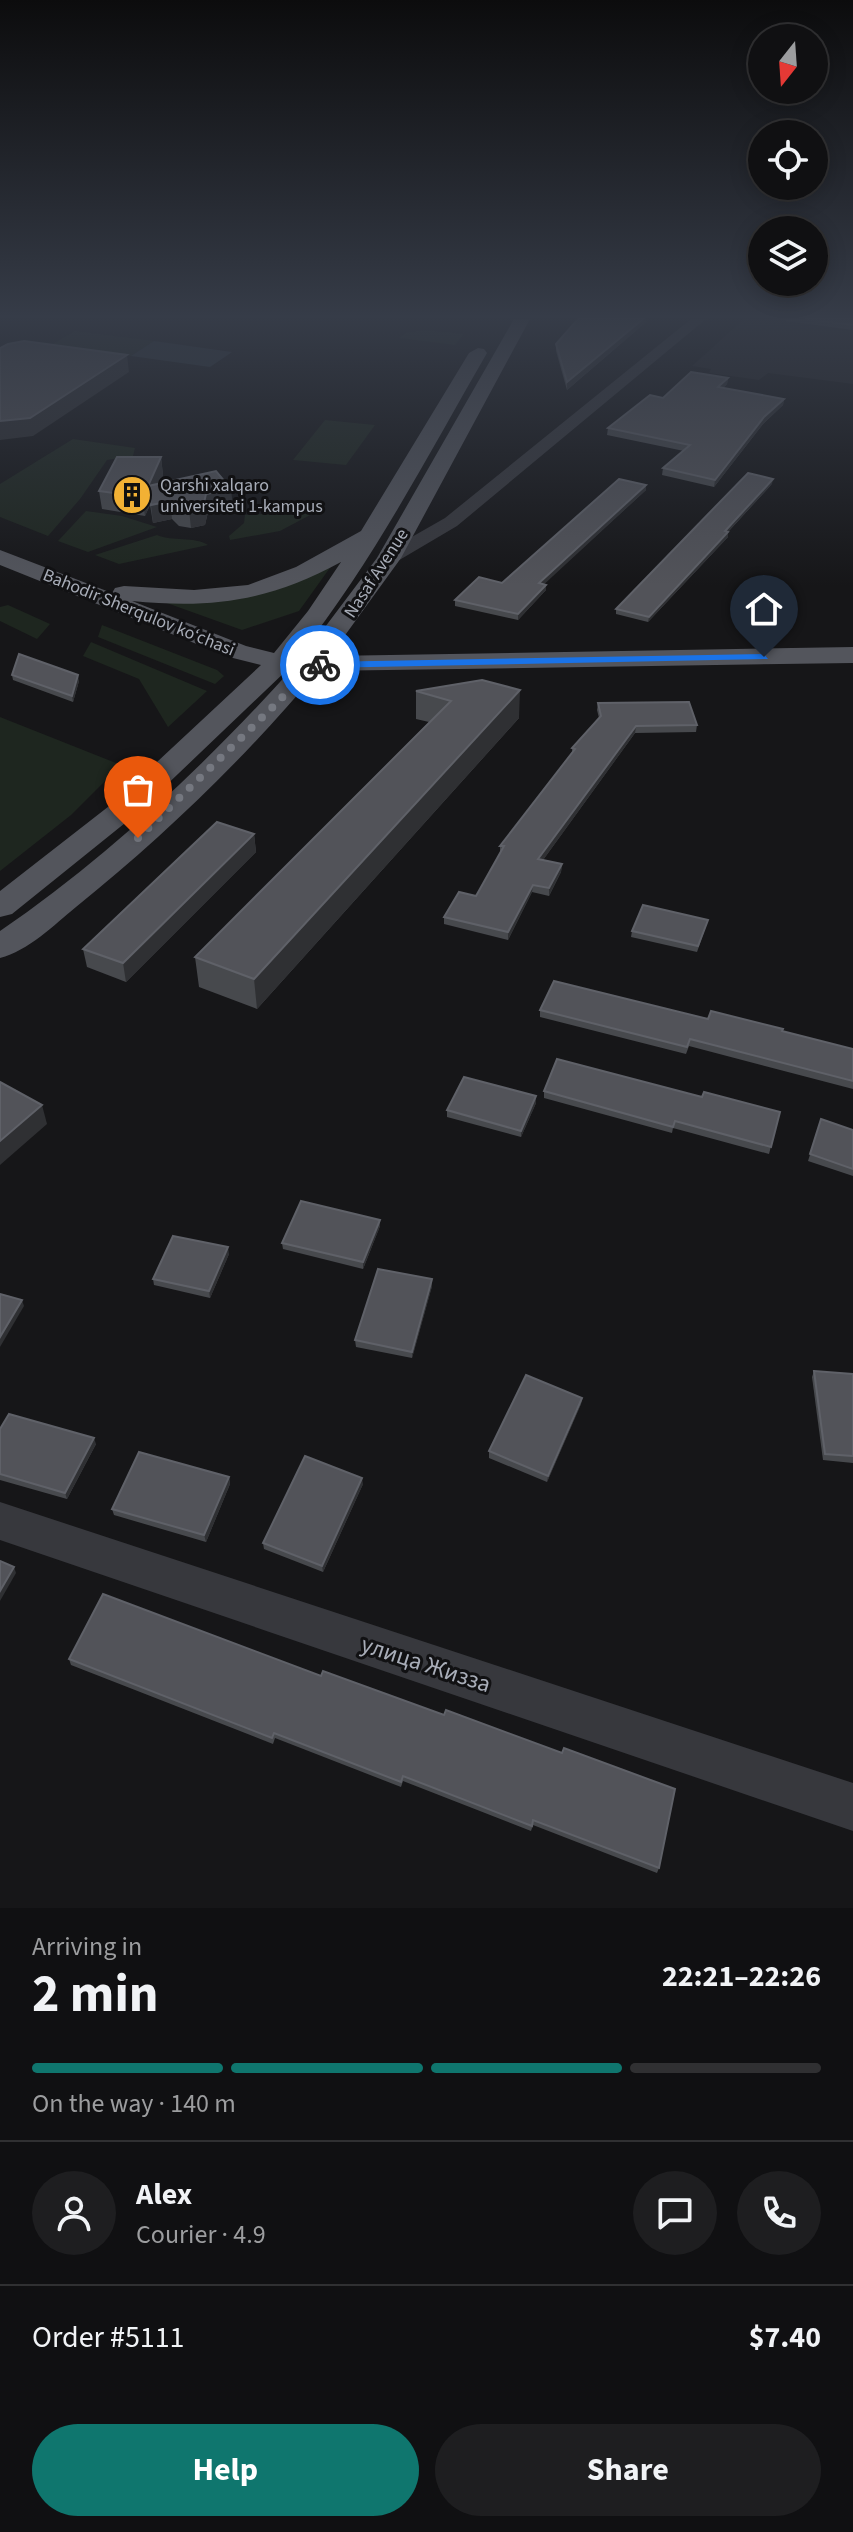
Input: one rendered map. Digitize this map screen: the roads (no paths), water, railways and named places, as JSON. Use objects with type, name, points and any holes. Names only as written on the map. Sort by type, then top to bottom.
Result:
[{"type":"main road","name":"Nasaf Avenue","points":[[0,907],[124,809],[280,662],[318,615],[446,408]]},
{"type":"main road","name":"Nasaf Avenue","points":[[0,947],[45,917],[117,859],[312,665],[389,558],[475,408]]},
{"type":"main road","points":[[79,588],[183,600],[240,596],[279,585],[338,555],[371,533]]},
{"type":"main road","name":"Bahodir Sherqulov ko‘chasi","points":[[0,557],[238,652],[280,662],[312,665],[853,655]]},
{"type":"street","points":[[389,558],[451,522],[590,408]]},
{"type":"street","name":"улица Жизза","points":[[0,1521],[853,1807]]},
{"type":"place","name":"Qarshi xalqaro universiteti 1-kampus","points":[[132,495]]}]
